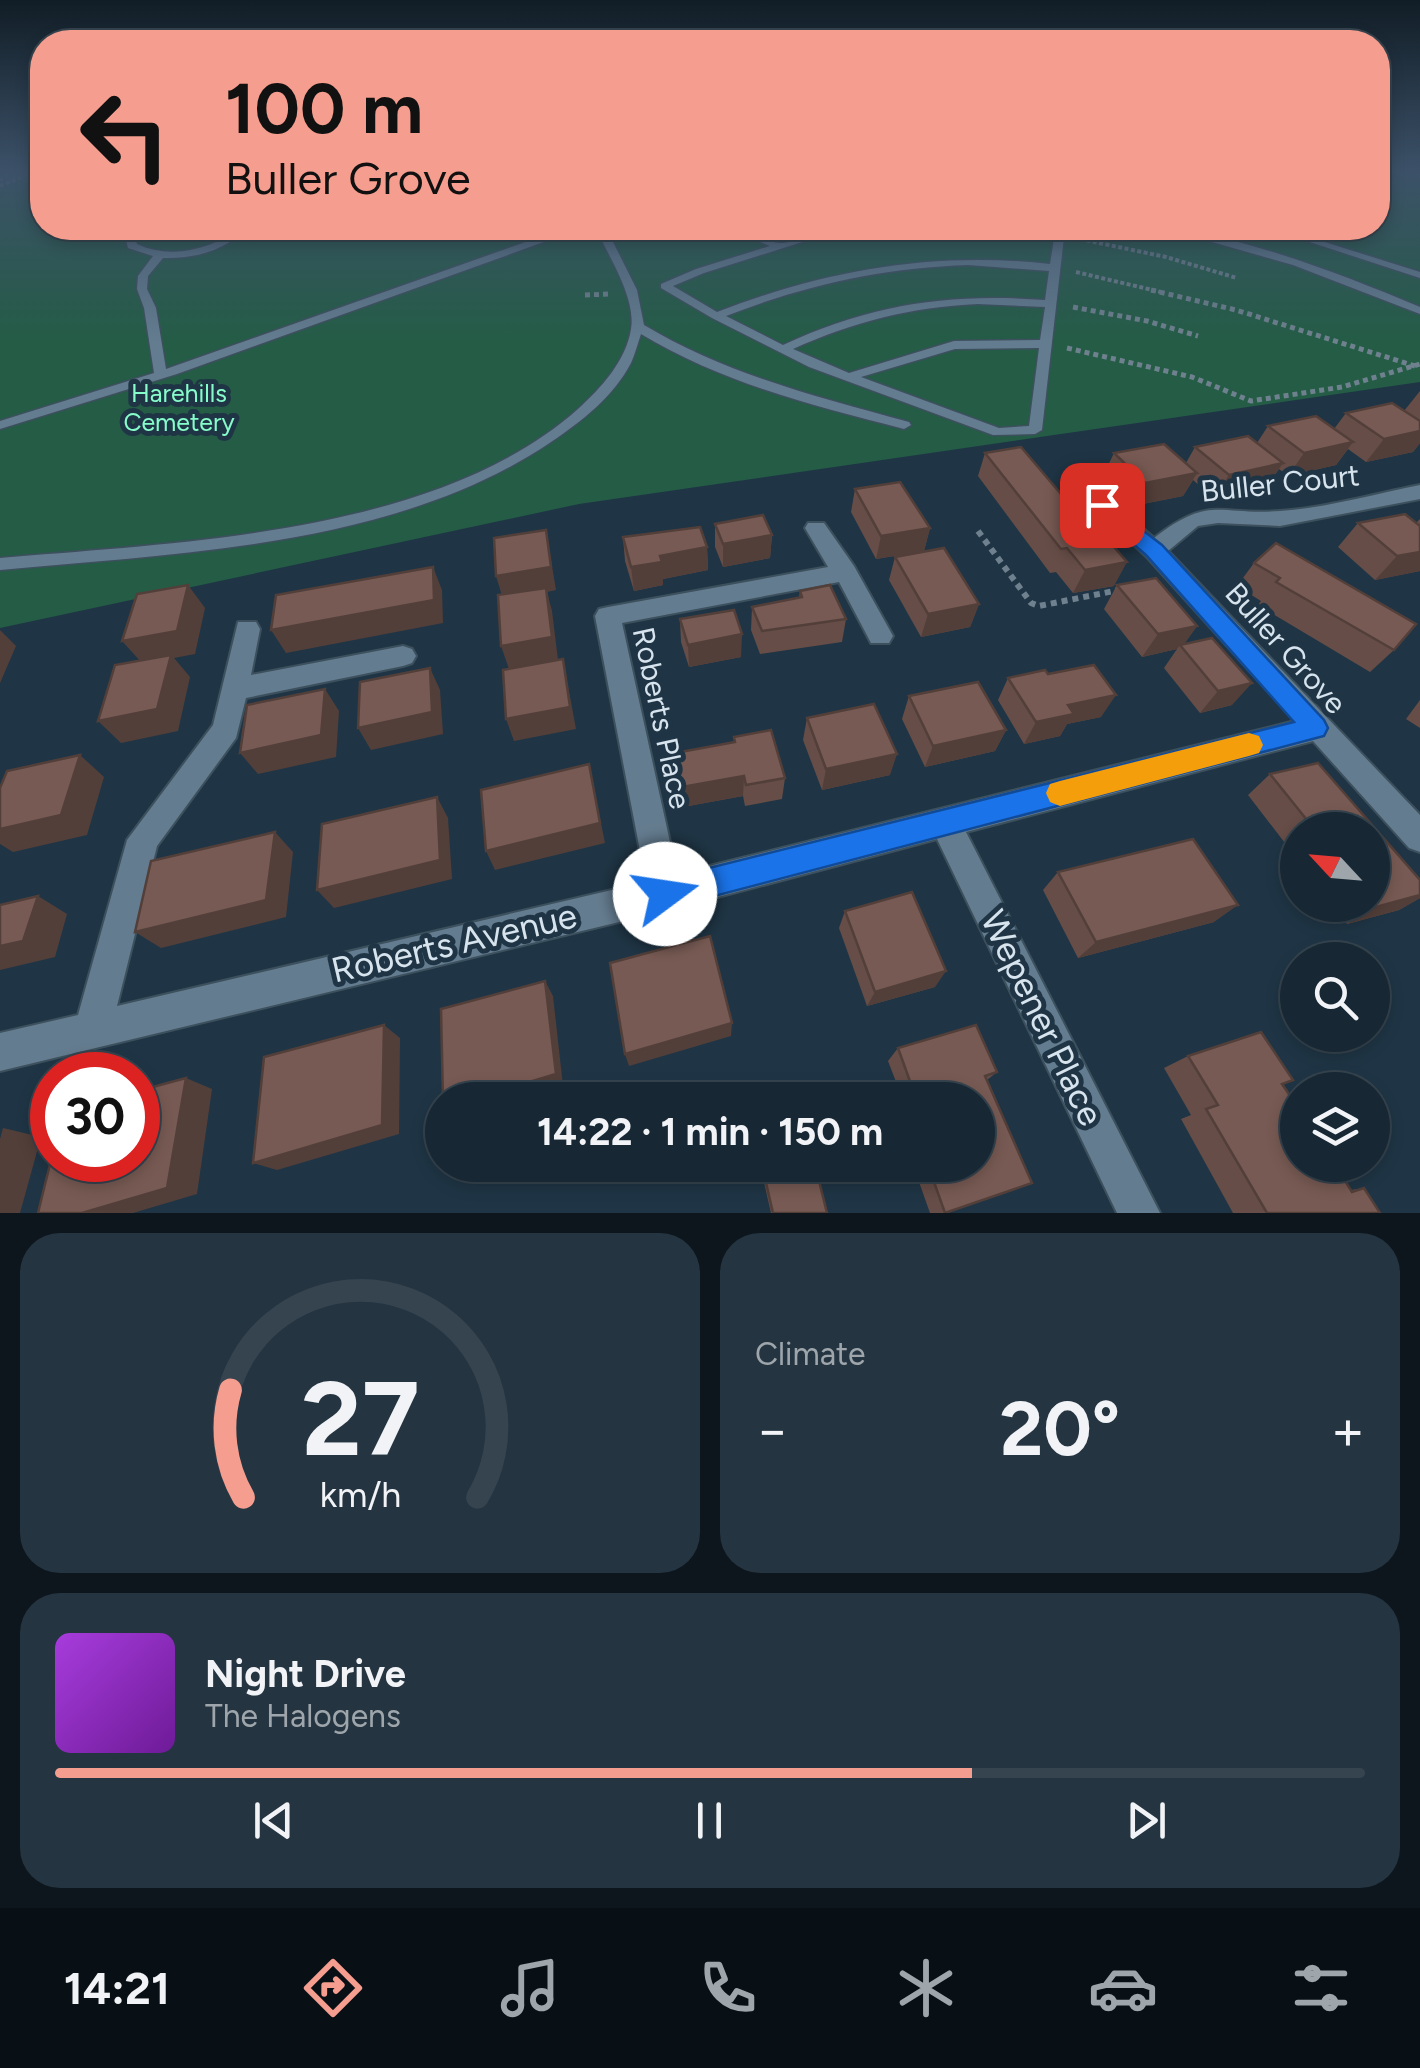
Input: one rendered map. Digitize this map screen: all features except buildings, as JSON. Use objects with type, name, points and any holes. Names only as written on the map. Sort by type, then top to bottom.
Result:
[{"type":"street","name":"Buller Court","points":[[1154,550],[1192,520],[1218,516],[1280,519],[1420,492]]},
{"type":"street","name":"Buller Grove","points":[[1102,505],[1154,550],[1420,837]]},
{"type":"street","points":[[816,528],[832,558],[846,572],[880,636]]},
{"type":"street","name":"Roberts Place","points":[[665,894],[608,616],[846,572]]},
{"type":"street","points":[[93,1028],[143,840],[226,729],[247,629]]},
{"type":"street","points":[[236,689],[404,656]]},
{"type":"street","name":"Roberts Avenue","points":[[0,1052],[665,894],[1315,728]]},
{"type":"street","name":"Wepener Place","points":[[945,822],[1139,1213]]},
{"type":"lane","points":[[130,240],[132,246],[160,254],[209,247],[221,240]]},
{"type":"lane","points":[[0,426],[161,374],[540,240]]},
{"type":"lane","points":[[0,564],[224,542],[372,514],[454,484],[564,432],[598,400],[632,353],[638,327],[630,290],[607,240]]},
{"type":"lane","points":[[762,240],[778,246],[809,240]]},
{"type":"lane","points":[[798,240],[664,286],[782,350],[998,432],[1035,430],[1059,240]]},
{"type":"lane","points":[[1219,240],[1325,271],[1420,311]]},
{"type":"lane","points":[[1309,240],[1420,276]]},
{"type":"lane","points":[[160,254],[143,276],[142,289],[150,308],[161,374]]},
{"type":"lane","points":[[716,316],[835,276],[894,266],[1001,262],[1056,268]]},
{"type":"lane","points":[[782,350],[836,324],[896,306],[974,299],[1051,304]]},
{"type":"lane","points":[[638,327],[668,347],[724,373],[904,425]]},
{"type":"lane","points":[[849,377],[954,345],[1046,344]]},
{"type":"path","points":[[1094,240],[1237,278]]},
{"type":"path","points":[[1056,268],[1236,310],[1418,365]]},
{"type":"path","points":[[1051,304],[1132,318],[1198,336]]},
{"type":"path","points":[[1046,344],[1104,354],[1192,377],[1250,401],[1342,388],[1418,365]]},
{"type":"path","points":[[978,531],[1031,603],[1038,606],[1180,578]]},
{"type":"green space","name":"Harehills Cemetery","points":[[0,229],[30,229],[30,240],[1390,240],[1390,229],[1420,229],[1420,382],[579,504],[0,628]]},
{"type":"slow traffic","points":[[1060,793],[1249,745]]},
{"type":"route","points":[[665,894],[1315,728],[1154,550],[1102,505]]}]
